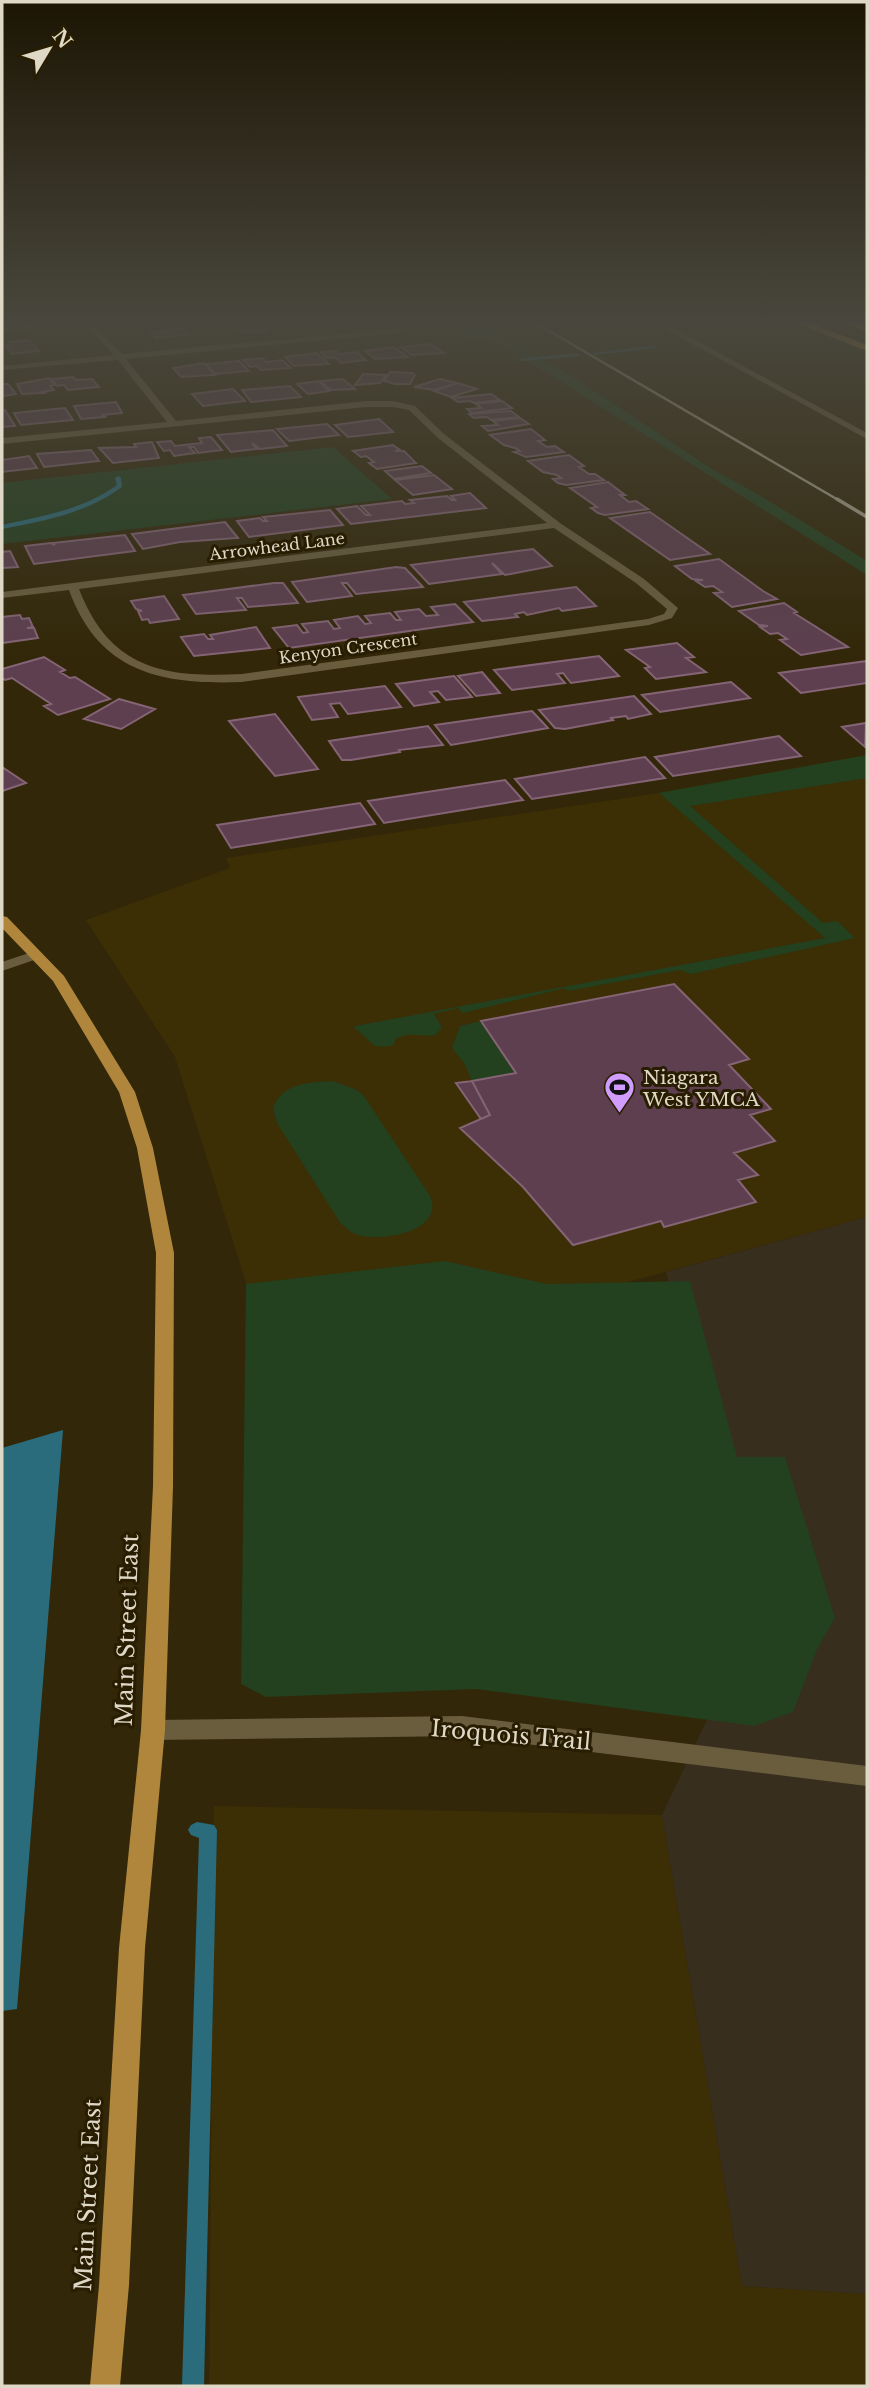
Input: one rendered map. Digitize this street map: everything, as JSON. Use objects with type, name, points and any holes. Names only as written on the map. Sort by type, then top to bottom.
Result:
[{"type":"main road","name":"Main Street East","points":[[2,920],[59,979],[127,1091],[145,1148],[165,1253],[163,1486],[153,1730],[132,1948],[114,2285],[105,2386]]},
{"type":"street","points":[[2,441],[74,433]]},
{"type":"street","points":[[438,433],[556,525]]},
{"type":"street","name":"Arrowhead Lane","points":[[2,595],[556,525]]},
{"type":"street","name":"Kenyon Crescent","points":[[73,586],[89,625],[124,658],[143,670],[198,681],[242,678],[425,654],[649,622],[668,616],[673,608],[640,581],[556,525]]},
{"type":"street","points":[[2,967],[35,955]]},
{"type":"street","name":"Iroquois Trail","points":[[153,1730],[462,1726],[867,1776]]},
{"type":"shaded area","points":[[867,755],[867,1217],[276,1378],[175,1057],[86,920],[230,868],[226,858],[659,793]]},
{"type":"shaded area","points":[[867,1217],[867,2294],[742,2286],[662,1815],[748,1633],[666,1272]]},
{"type":"shaded area","points":[[214,1806],[662,1815],[742,2286],[867,2294],[867,2386],[209,2386]]},
{"type":"green space","points":[[643,433],[658,433],[715,471],[867,561],[867,575]]},
{"type":"green space","points":[[333,447],[392,499],[2,544],[2,483]]},
{"type":"green space","points":[[867,755],[867,778],[690,806],[823,923],[837,921],[855,938],[691,974],[680,970],[568,991],[565,988],[463,1013],[458,1008],[434,1014],[442,1027],[436,1035],[405,1035],[395,1040],[394,1045],[386,1047],[375,1045],[354,1028],[355,1026],[825,938],[659,793]]},
{"type":"green space","points":[[481,1021],[516,1073],[472,1081],[464,1063],[452,1048],[460,1026]]},
{"type":"green space","points":[[333,1081],[357,1090],[364,1096],[430,1196],[432,1208],[428,1218],[419,1226],[407,1232],[379,1237],[351,1232],[341,1224],[277,1123],[273,1109],[282,1094],[306,1083]]},
{"type":"green space","points":[[445,1261],[547,1284],[690,1281],[737,1457],[785,1457],[835,1618],[818,1647],[793,1712],[754,1726],[476,1689],[266,1697],[241,1684],[246,1284]]},
{"type":"water","points":[[63,1430],[17,2009],[2,2011],[2,1448]]},
{"type":"building","points":[[276,433],[287,446],[260,449],[252,443],[257,449],[231,452],[217,435]]},
{"type":"building","points":[[281,433],[339,435],[289,441]]},
{"type":"building","points":[[344,433],[380,433],[348,437]]},
{"type":"building","points":[[537,433],[545,440],[538,441],[564,452],[526,457],[490,435]]},
{"type":"building","points":[[211,437],[222,450],[198,453],[194,447],[189,447],[195,453],[174,456],[170,450],[164,451],[157,442],[171,441],[175,446],[202,443],[199,438]]},
{"type":"building","points":[[152,442],[159,458],[113,463],[99,448],[136,447],[134,444]]},
{"type":"building","points":[[393,445],[400,450],[395,451],[404,451],[416,463],[377,469],[369,463],[374,462],[366,456],[361,457],[353,451]]},
{"type":"building","points":[[91,450],[99,461],[44,467],[37,454]]},
{"type":"building","points":[[569,455],[584,466],[579,467],[604,480],[566,485],[558,483],[553,479],[561,478],[557,475],[543,472],[528,461]]},
{"type":"building","points":[[29,456],[37,468],[2,472],[2,460]]},
{"type":"building","points":[[422,466],[431,473],[394,479],[385,471]]},
{"type":"building","points":[[434,475],[452,489],[413,495],[395,480]]},
{"type":"building","points":[[608,482],[625,495],[620,495],[629,502],[636,501],[648,509],[605,515],[591,508],[597,507],[570,488]]},
{"type":"building","points":[[470,493],[486,508],[351,524],[337,509],[357,506],[366,515],[370,515],[361,506],[402,501],[405,504],[414,503],[410,500],[447,496],[455,500],[451,496]]},
{"type":"building","points":[[330,510],[343,525],[249,537],[237,521],[260,518],[267,521],[263,517]]},
{"type":"building","points":[[650,512],[710,554],[670,560],[610,518]]},
{"type":"building","points":[[225,522],[238,538],[180,542],[143,549],[132,534]]},
{"type":"building","points":[[125,535],[135,551],[34,564],[25,546],[51,543],[55,545],[53,543]]},
{"type":"building","points":[[533,549],[552,566],[505,575],[492,563],[502,574],[429,584],[411,565]]},
{"type":"building","points":[[10,551],[18,567],[2,568],[2,552]]},
{"type":"building","points":[[719,559],[777,599],[732,607],[714,593],[722,592],[713,586],[705,587],[696,581],[703,580],[692,579],[675,566]]},
{"type":"building","points":[[405,568],[423,587],[356,594],[347,583],[342,583],[352,596],[307,602],[292,582]]},
{"type":"building","points":[[283,583],[298,603],[248,607],[242,598],[237,598],[246,610],[196,614],[183,595]]},
{"type":"building","points":[[576,587],[596,606],[562,611],[559,608],[527,615],[524,612],[515,614],[518,617],[482,621],[464,602]]},
{"type":"building","points":[[164,596],[179,619],[150,623],[148,619],[142,620],[138,611],[142,611],[136,609],[131,601]]},
{"type":"building","points":[[784,603],[797,612],[794,613],[848,647],[801,655],[780,640],[787,639],[778,633],[770,634],[760,627],[768,626],[759,625],[739,611]]},
{"type":"building","points":[[455,604],[473,622],[289,648],[273,628],[297,625],[303,633],[308,632],[302,624],[328,621],[334,629],[340,628],[334,620],[358,616],[365,624],[371,623],[365,616],[390,613],[396,620],[401,620],[395,612],[419,609],[426,616],[438,615],[431,607]]},
{"type":"building","points":[[20,615],[22,619],[29,618],[33,627],[27,628],[34,628],[38,638],[2,643],[2,617]]},
{"type":"building","points":[[256,627],[270,648],[194,656],[181,637],[204,634],[208,639],[213,639],[210,635]]},
{"type":"building","points":[[677,643],[694,657],[686,658],[706,672],[656,679],[645,668],[650,667],[626,650]]},
{"type":"building","points":[[599,656],[619,676],[571,683],[563,673],[557,674],[565,683],[512,690],[494,670]]},
{"type":"building","points":[[44,657],[65,670],[60,672],[70,678],[75,677],[110,699],[58,715],[44,706],[51,704],[12,678],[2,678],[2,669]]},
{"type":"building","points":[[867,661],[867,683],[801,693],[779,673]]},
{"type":"building","points":[[482,672],[500,693],[476,696],[458,676]]},
{"type":"building","points":[[454,676],[472,697],[446,700],[438,691],[430,692],[439,702],[414,706],[396,684]]},
{"type":"building","points":[[731,682],[750,698],[660,712],[642,695]]},
{"type":"building","points":[[385,686],[401,707],[348,714],[340,703],[330,704],[338,717],[312,720],[298,697]]},
{"type":"building","points":[[634,696],[651,714],[628,719],[626,716],[611,718],[613,720],[565,729],[555,728],[539,710]]},
{"type":"building","points":[[119,699],[155,709],[121,729],[84,719]]},
{"type":"building","points":[[532,711],[548,728],[451,745],[435,725]]},
{"type":"building","points":[[275,714],[318,769],[275,776],[229,721]]},
{"type":"building","points":[[866,723],[865,747],[842,727]]},
{"type":"building","points":[[428,726],[443,745],[342,760],[329,741]]},
{"type":"building","points":[[779,736],[801,756],[673,776],[655,757]]},
{"type":"building","points":[[645,757],[665,778],[532,799],[515,779]]},
{"type":"building","points":[[2,767],[26,783],[2,791]]},
{"type":"building","points":[[505,780],[523,800],[384,823],[368,801]]},
{"type":"building","points":[[360,803],[375,824],[231,848],[217,825]]},
{"type":"building","name":"Niagara West YMCA","points":[[674,984],[749,1059],[729,1065],[771,1109],[750,1115],[775,1141],[734,1153],[758,1175],[738,1180],[756,1202],[664,1227],[661,1221],[573,1245],[523,1187],[460,1128],[490,1115],[472,1081],[516,1073],[481,1021]]},
{"type":"building","points":[[472,1081],[490,1115],[481,1119],[456,1083]]},
{"type":"waterway","points":[[2,527],[80,508],[108,495],[120,486],[118,478]]},
{"type":"waterway","points":[[193,2386],[208,1830],[197,1830]]},
{"type":"railway","points":[[725,433],[840,501]]},
{"type":"railway","points":[[837,499],[867,517]]},
{"type":"place","name":"Niagara West YMCA","points":[[620,1115]]}]
